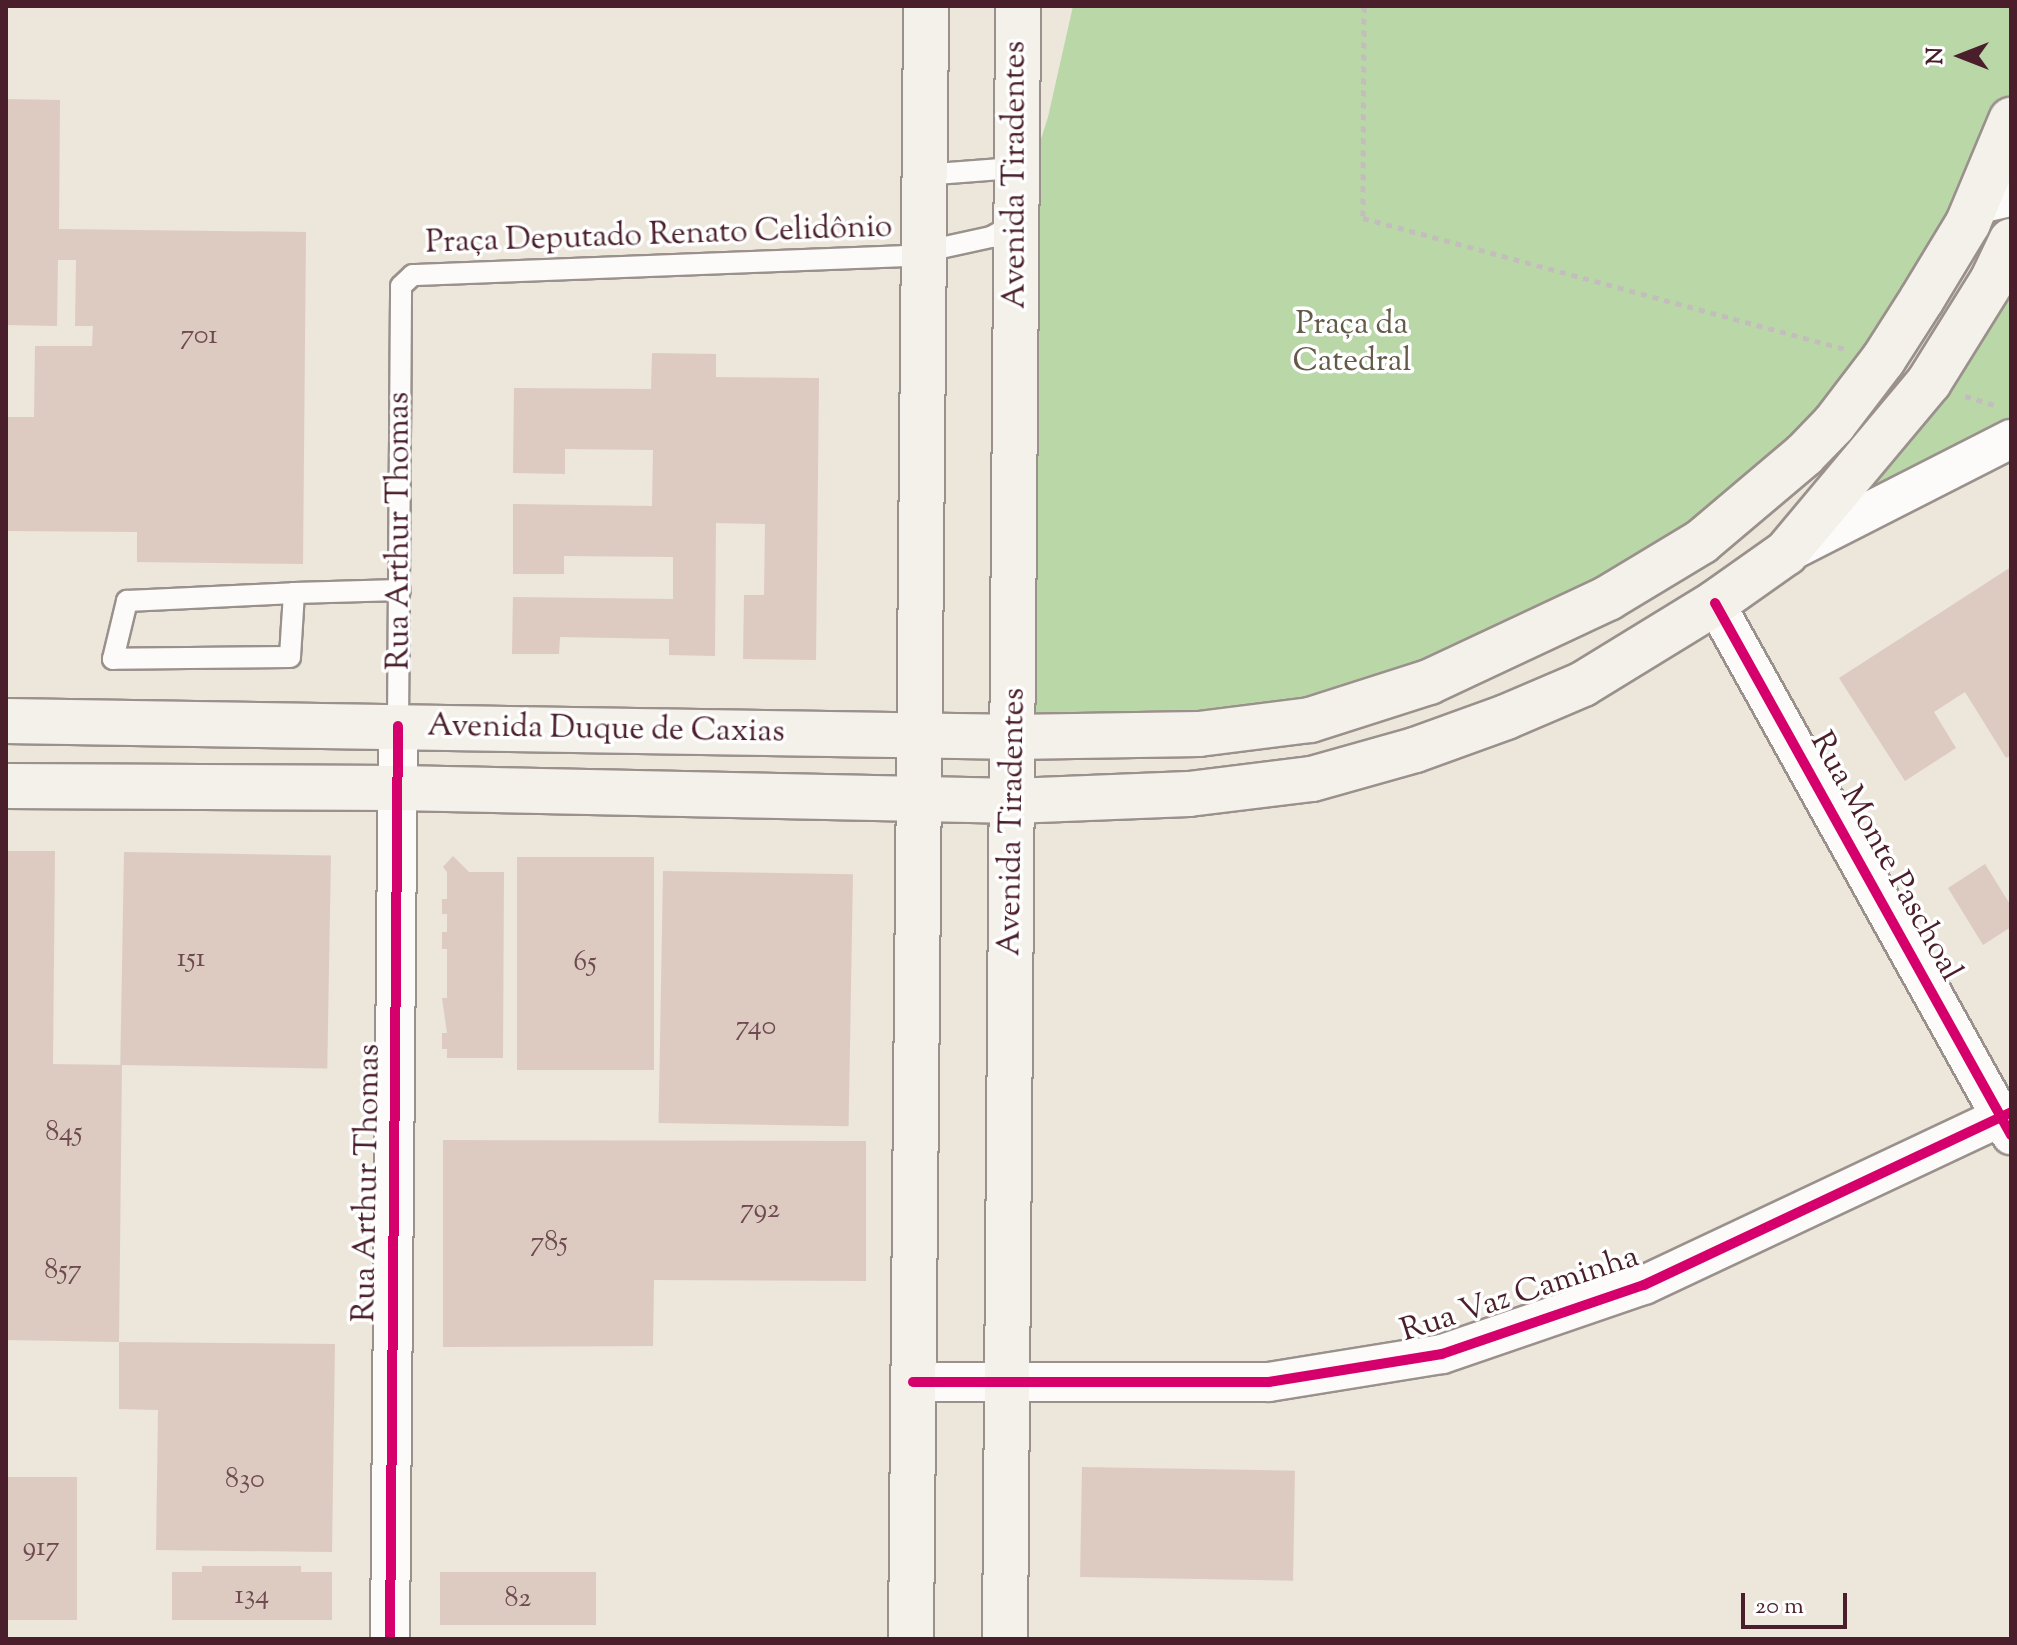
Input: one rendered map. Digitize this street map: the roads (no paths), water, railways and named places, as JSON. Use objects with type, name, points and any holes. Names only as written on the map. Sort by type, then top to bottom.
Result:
[{"type":"main road","points":[[911,1639],[926,6]]},
{"type":"main road","name":"Avenida Tiradentes","points":[[1005,1639],[1013,801],[1014,168],[1018,6]]},
{"type":"main road","points":[[1312,779],[1429,682],[1608,598],[1701,542],[1804,455],[1834,424],[1883,360],[1993,201],[2011,120]]},
{"type":"main road","name":"Avenida Duque de Caxias","points":[[10,786],[397,788],[1013,801],[1189,794],[1312,779],[1415,750],[1583,684],[1715,603],[1786,553],[1929,382],[1993,279],[2011,241]]},
{"type":"main road","points":[[1608,598],[1715,603]]},
{"type":"main road","name":"Avenida Duque de Caxias","points":[[6,721],[1013,737],[1199,734],[1310,720],[1429,682]]},
{"type":"main road","points":[[10,786],[132,723]]},
{"type":"main road","points":[[591,730],[694,793]]},
{"type":"street","points":[[1786,553],[2011,439]]},
{"type":"street","name":"Rua Monte Paschoal","points":[[1715,603],[2008,1122]]},
{"type":"street","name":"Rua Arthur Thomas","points":[[390,1639],[398,726]]},
{"type":"street","name":"Rua Vaz Caminha","points":[[913,1382],[1269,1382],[1442,1354],[1644,1285],[2008,1122]]},
{"type":"lane","points":[[923,175],[1014,168]]},
{"type":"lane","name":"Praça Deputado Renato Celidônio","points":[[401,286],[413,275],[450,272],[924,253],[991,237],[1014,224]]},
{"type":"lane","name":"Rua Arthur Thomas","points":[[398,726],[401,286]]},
{"type":"lane","points":[[294,593],[290,657],[113,659],[127,601],[294,593],[400,590]]},
{"type":"park label","name":"Praça da Catedral","points":[[1352,344]]}]
